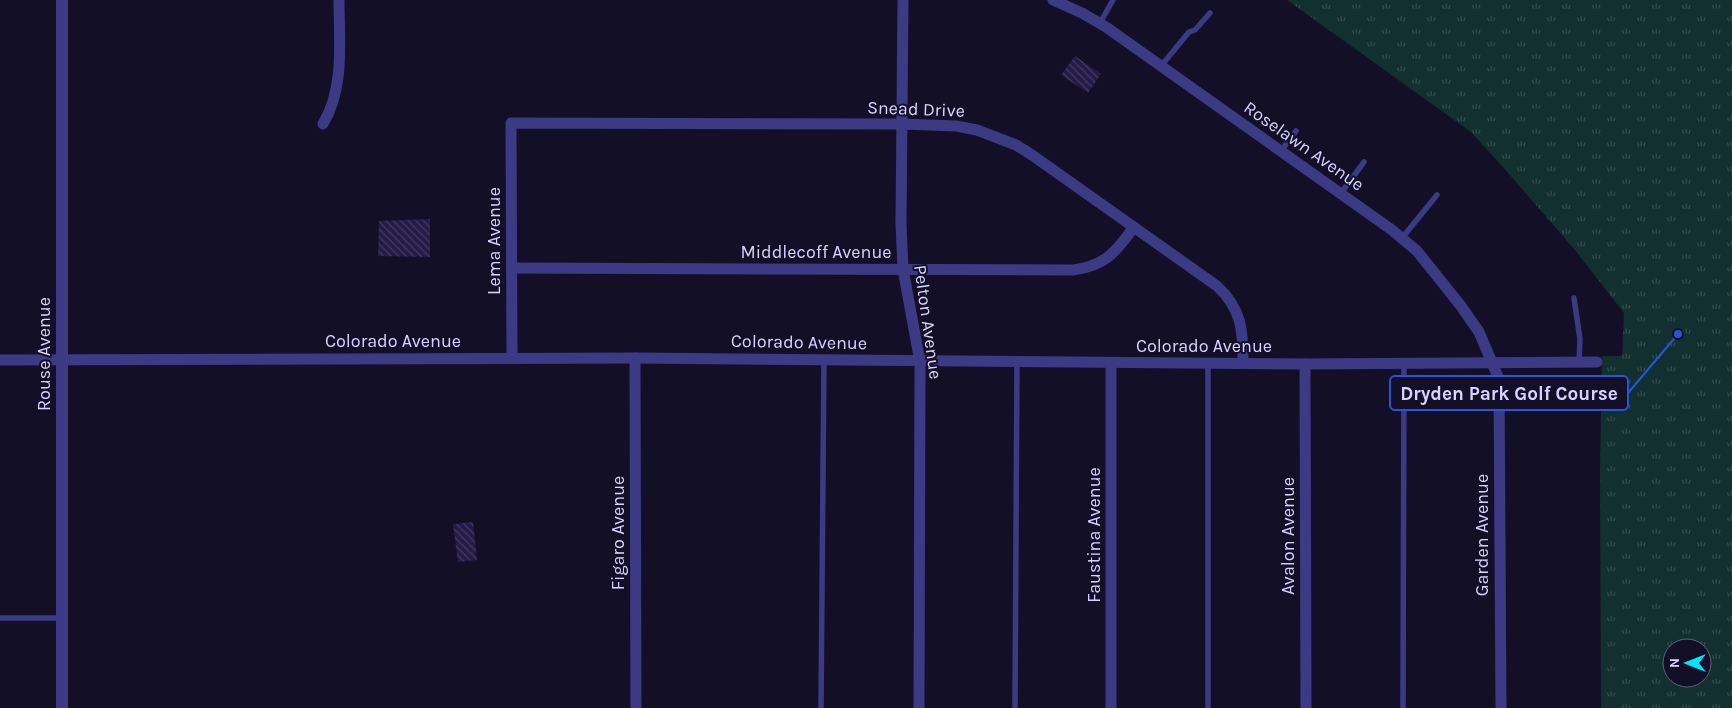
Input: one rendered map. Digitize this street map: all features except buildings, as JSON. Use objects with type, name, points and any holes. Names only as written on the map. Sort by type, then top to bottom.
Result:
[{"type":"street","name":"Rouse Avenue","points":[[62,0],[62,708]]},
{"type":"street","points":[[323,124],[336,96],[339,77],[339,0]]},
{"type":"street","name":"Pelton Avenue","points":[[903,0],[902,269],[920,362],[919,708]]},
{"type":"street","name":"Roselawn Avenue","points":[[1053,0],[1100,23],[1402,238],[1417,251],[1461,306],[1478,332],[1493,364]]},
{"type":"street","name":"Snead Drive","points":[[511,123],[902,124],[956,126],[977,130],[998,137],[1032,155],[1218,286],[1235,306],[1239,317],[1243,345],[1243,363]]},
{"type":"street","name":"Lema Avenue","points":[[511,123],[512,358]]},
{"type":"street","name":"Middlecoff Avenue","points":[[512,268],[1073,270],[1083,269],[1107,258],[1118,249],[1134,227]]},
{"type":"street","name":"Figaro Avenue","points":[[635,358],[636,708]]},
{"type":"street","name":"Colorado Avenue","points":[[0,360],[824,358],[920,362],[1305,364],[1597,362]]},
{"type":"street","name":"Faustina Avenue","points":[[1111,708],[1112,363]]},
{"type":"street","name":"Avalon Avenue","points":[[1305,364],[1306,708]]},
{"type":"street","name":"Garden Avenue","points":[[1493,364],[1499,379],[1501,708]]},
{"type":"lane","points":[[1100,23],[1113,0]]},
{"type":"lane","points":[[1161,66],[1189,32],[1195,30],[1210,13]]},
{"type":"lane","points":[[1282,151],[1296,131]]},
{"type":"lane","points":[[1341,194],[1364,162]]},
{"type":"lane","points":[[1402,238],[1437,195]]},
{"type":"lane","points":[[1574,298],[1580,339],[1579,362]]},
{"type":"lane","points":[[821,708],[824,358]]},
{"type":"lane","points":[[1015,708],[1017,362]]},
{"type":"lane","points":[[1403,708],[1404,362]]},
{"type":"lane","points":[[1208,363],[1208,708]]},
{"type":"lane","points":[[0,618],[62,618]]},
{"type":"green space","points":[[1287,0],[1732,0],[1732,708],[1601,708],[1600,470],[1602,356],[1622,356],[1624,313],[1575,250],[1471,132]]},
{"type":"place","name":"Dryden Park Golf Course","points":[[1678,334]]}]
